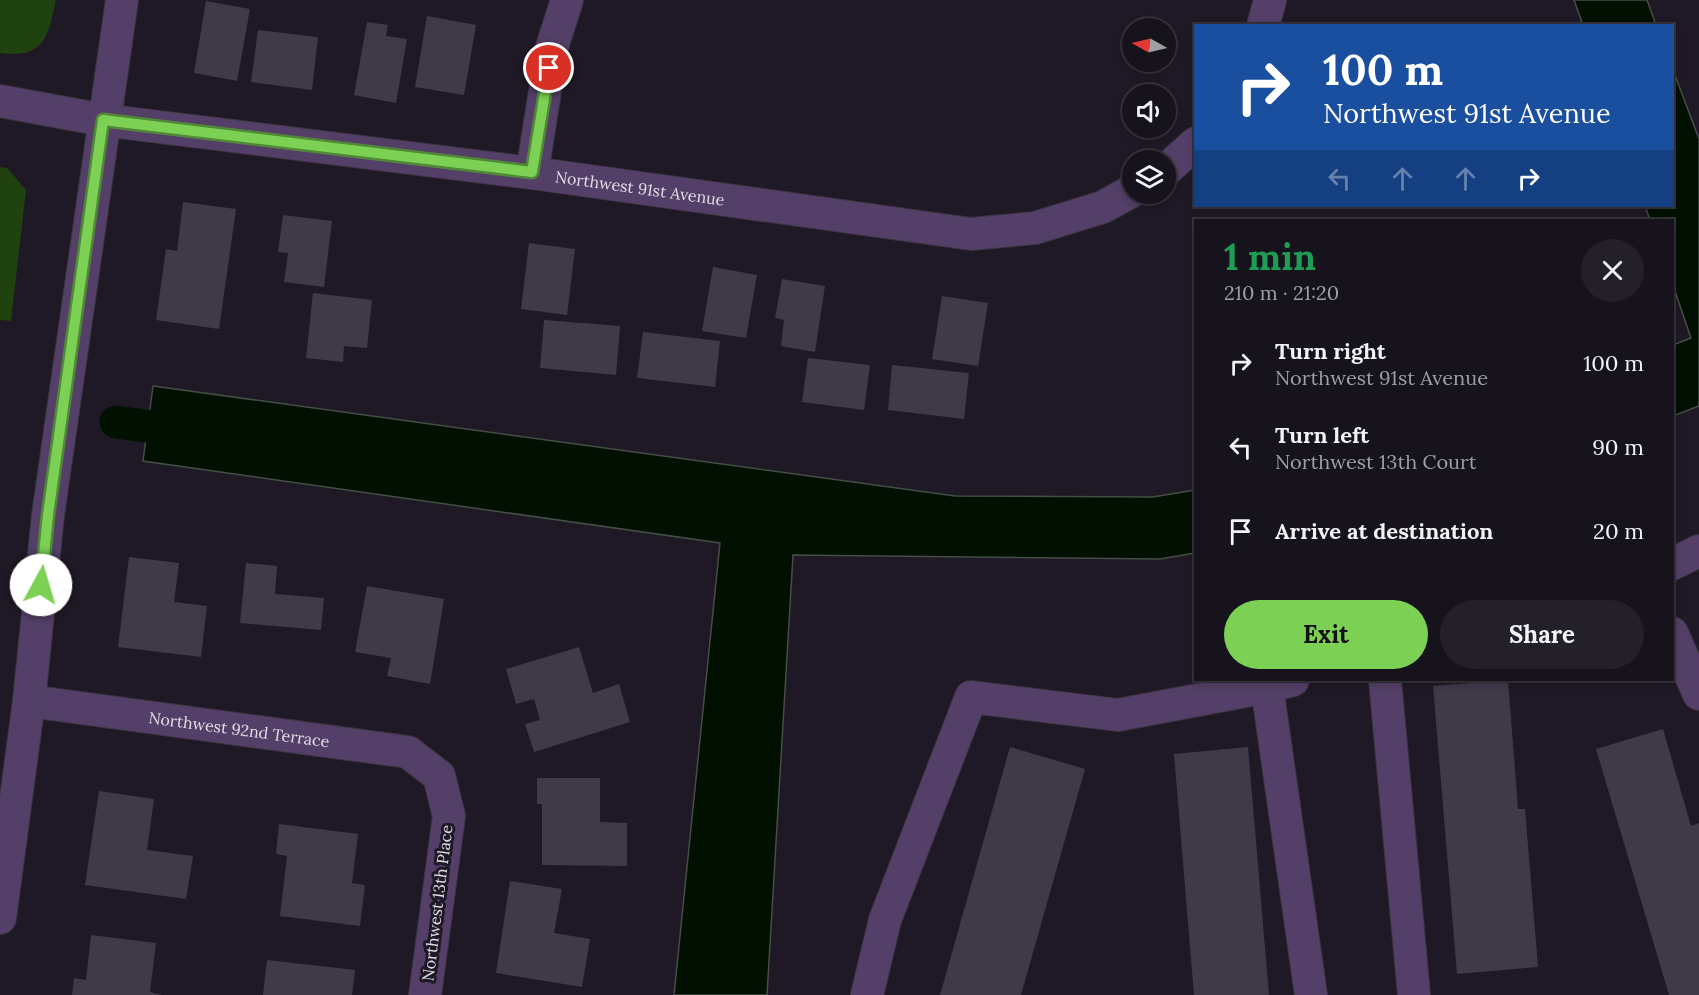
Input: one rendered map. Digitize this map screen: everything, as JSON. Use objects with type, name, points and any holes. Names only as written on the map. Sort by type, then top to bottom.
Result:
[{"type":"street","points":[[0,918],[29,701],[48,515],[122,0]]},
{"type":"street","points":[[532,172],[552,47],[567,0]]},
{"type":"street","points":[[1264,24],[1270,0]]},
{"type":"street","name":"Northwest 91st Avenue","points":[[0,101],[103,120],[532,172],[971,234],[1035,228],[1103,207],[1122,197]]},
{"type":"street","points":[[1176,161],[1194,145]]},
{"type":"street","points":[[1674,638],[1699,694]]},
{"type":"street","points":[[1385,681],[1414,995]]},
{"type":"street","points":[[867,995],[885,920],[971,697],[1118,715],[1280,683],[1311,995]]},
{"type":"street","name":"Northwest 92nd Terrace","points":[[29,701],[408,752],[439,776]]},
{"type":"street","name":"Northwest 13th Place","points":[[425,995],[448,816],[439,776]]},
{"type":"green space","points":[[0,0],[56,0],[47,34],[35,48],[15,54],[0,53]]},
{"type":"green space","points":[[0,167],[7,168],[26,190],[11,321],[0,320]]},
{"type":"shaded area","points":[[1574,0],[1647,0],[1656,24],[1583,24]]},
{"type":"shaded area","points":[[1674,73],[1699,139],[1699,406],[1674,416],[1674,345],[1691,338],[1674,288],[1674,219],[1650,219],[1645,207],[1674,207]]},
{"type":"shaded area","points":[[153,386],[955,496],[1153,497],[1194,490],[1194,553],[1160,559],[793,555],[767,995],[674,995],[720,543],[143,461]]},
{"type":"building","points":[[206,1],[250,9],[237,81],[194,73]]},
{"type":"building","points":[[427,16],[476,25],[464,95],[415,87]]},
{"type":"building","points":[[367,22],[388,25],[386,36],[407,39],[396,103],[354,95]]},
{"type":"building","points":[[258,30],[318,37],[312,90],[251,82]]},
{"type":"building","points":[[183,202],[236,209],[219,329],[156,320],[166,249],[177,251]]},
{"type":"building","points":[[283,215],[332,221],[324,287],[284,282],[288,253],[278,252]]},
{"type":"building","points":[[529,243],[575,249],[567,315],[521,309]]},
{"type":"building","points":[[713,267],[757,275],[746,338],[702,331]]},
{"type":"building","points":[[782,279],[825,286],[815,352],[781,346],[784,320],[775,318]]},
{"type":"building","points":[[313,293],[372,300],[367,348],[344,346],[343,362],[306,358]]},
{"type":"building","points":[[942,296],[988,303],[978,366],[932,359]]},
{"type":"building","points":[[544,320],[620,326],[616,375],[540,368]]},
{"type":"building","points":[[643,332],[720,341],[715,387],[637,378]]},
{"type":"building","points":[[808,358],[870,365],[864,410],[802,402]]},
{"type":"building","points":[[892,365],[969,373],[964,419],[888,410]]},
{"type":"building","points":[[129,557],[179,563],[174,602],[207,606],[201,657],[118,647]]},
{"type":"building","points":[[246,563],[277,566],[275,594],[324,598],[321,630],[240,623]]},
{"type":"building","points":[[367,586],[444,599],[430,684],[387,676],[391,658],[355,652]]},
{"type":"building","points":[[579,647],[593,693],[619,684],[630,722],[534,752],[525,724],[540,720],[534,699],[516,704],[506,669]]},
{"type":"building","points":[[1508,681],[1518,809],[1525,809],[1538,967],[1457,974],[1433,686]]},
{"type":"building","points":[[1663,729],[1691,826],[1699,823],[1699,995],[1669,995],[1596,749]]},
{"type":"building","points":[[1010,747],[1085,769],[1021,995],[940,995]]},
{"type":"building","points":[[1248,747],[1269,995],[1194,995],[1174,754]]},
{"type":"building","points":[[537,778],[600,778],[600,822],[627,823],[627,866],[542,865],[542,804],[537,804]]},
{"type":"building","points":[[99,791],[154,799],[147,850],[193,856],[186,899],[85,885]]},
{"type":"building","points":[[279,824],[358,834],[352,883],[365,885],[360,926],[280,916],[287,856],[276,854]]},
{"type":"building","points":[[510,881],[562,889],[554,933],[590,939],[582,987],[496,973]]},
{"type":"building","points":[[91,935],[156,943],[150,992],[162,995],[72,995],[74,978],[86,980]]},
{"type":"building","points":[[267,960],[355,970],[352,995],[263,995]]},
{"type":"waterway","points":[[116,422],[191,432]]},
{"type":"route","points":[[41,585],[48,515],[103,120],[532,172],[549,68]]}]
